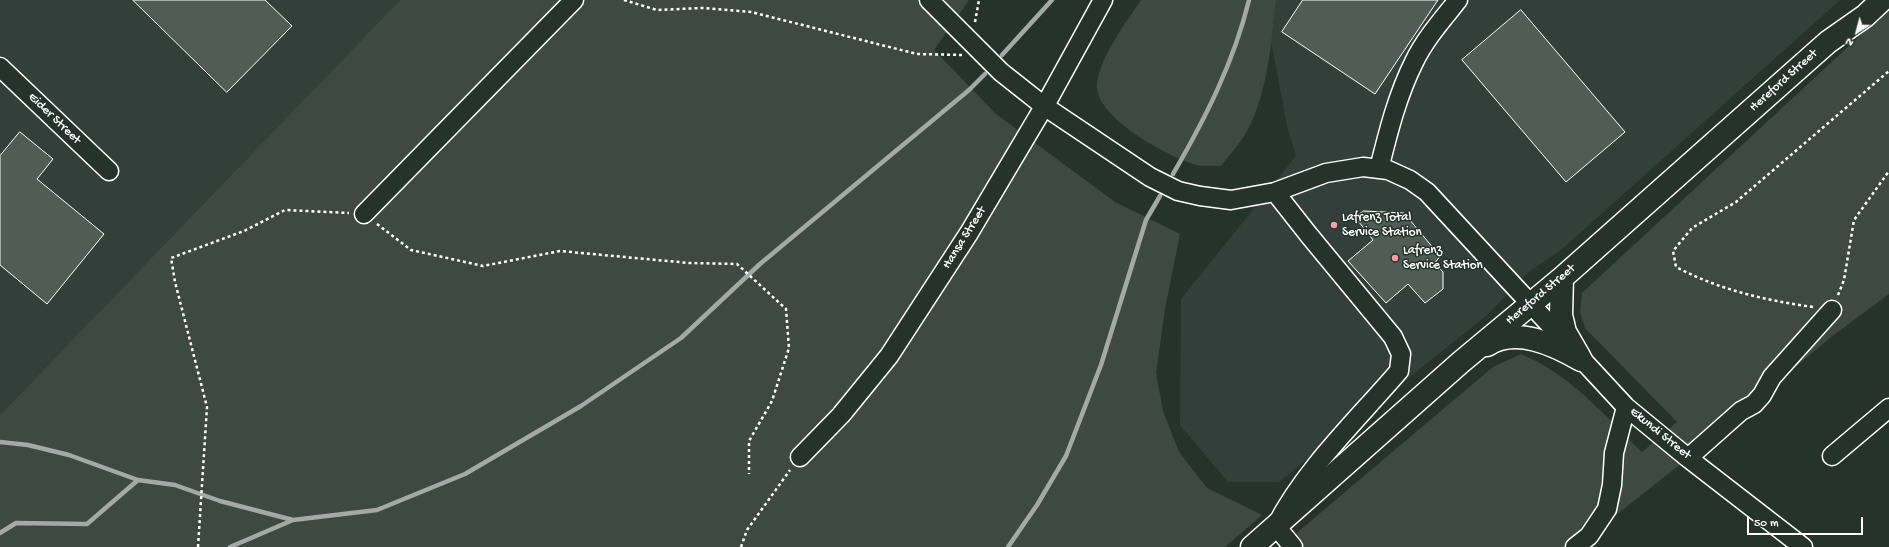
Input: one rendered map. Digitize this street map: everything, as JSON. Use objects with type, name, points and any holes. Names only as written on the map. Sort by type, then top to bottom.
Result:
[{"type":"main road","name":"Hereford Street","points":[[1828,42],[1862,0]]},
{"type":"main road","name":"Hereford Street","points":[[1252,547],[1461,362],[1562,278],[1828,42],[1865,16],[1882,0]]},
{"type":"main road","points":[[1562,278],[1560,315],[1565,332],[1581,360]]},
{"type":"main road","points":[[1461,362],[1492,342],[1511,338],[1532,339],[1558,346],[1581,360]]},
{"type":"street","points":[[364,214],[574,0]]},
{"type":"street","name":"Ekundi Street","points":[[929,0],[1001,72],[1044,106],[1150,177],[1178,191],[1200,196],[1231,200],[1275,192],[1326,173],[1363,168],[1388,170],[1410,180],[1427,192],[1626,407],[1688,458],[1803,547]]},
{"type":"street","name":"Hansa Street","points":[[800,457],[841,415],[889,356],[969,233],[1044,106],[1103,0]]},
{"type":"street","points":[[1379,169],[1396,105],[1414,62],[1430,35],[1458,0]]},
{"type":"street","name":"Eider Street","points":[[0,67],[109,171]]},
{"type":"street","points":[[1275,192],[1393,337],[1401,354],[1399,371],[1306,478],[1288,503],[1276,526],[1293,547]]},
{"type":"street","points":[[1688,458],[1741,411],[1754,404],[1762,395],[1772,377],[1832,310]]},
{"type":"street","points":[[1575,547],[1588,536],[1607,509],[1612,485],[1614,453],[1626,407]]},
{"type":"street","points":[[1832,456],[1889,408]]},
{"type":"path","points":[[624,0],[657,10],[702,8],[752,12],[917,54],[984,56]]},
{"type":"path","points":[[1889,71],[1736,202],[1692,228],[1673,251],[1676,267],[1703,281],[1771,301],[1832,310],[1844,280],[1854,220],[1889,171]]},
{"type":"path","points":[[198,547],[207,407],[175,282],[171,258],[244,231],[285,210],[364,214],[411,250],[483,266],[560,251],[689,263],[737,264],[786,309],[789,348],[772,401],[749,441],[749,474]]},
{"type":"path","points":[[741,547],[747,530],[800,457]]},
{"type":"shaded area","points":[[0,0],[400,0],[0,415]]},
{"type":"shaded area","points":[[400,0],[969,0],[934,50],[996,114],[1115,202],[1180,234],[1165,309],[1156,373],[1163,411],[1179,452],[1207,488],[1262,515],[1225,547],[0,547],[0,415]]},
{"type":"shaded area","points":[[1141,0],[1276,0],[1268,67],[1260,100],[1247,131],[1221,166],[1193,164],[1150,143],[1119,121],[1107,109],[1099,97],[1097,84],[1103,62],[1114,40]]},
{"type":"shaded area","points":[[1276,0],[1840,0],[1561,250],[1531,270],[1487,315],[1279,482],[1228,482],[1180,425],[1181,299],[1296,156],[1287,126],[1271,41]]},
{"type":"shaded area","points":[[1889,9],[1889,294],[1831,337],[1688,458],[1576,547],[1280,547],[1493,367],[1521,354],[1539,362],[1571,384],[1600,410],[1642,452],[1677,422],[1585,328],[1580,312],[1582,293]]},
{"type":"building","points":[[133,0],[265,0],[292,26],[227,92]]},
{"type":"building","points":[[1303,0],[1438,0],[1375,94],[1282,32]]},
{"type":"building","points":[[1521,10],[1625,132],[1566,182],[1462,60]]},
{"type":"building","points":[[20,132],[53,159],[37,179],[104,234],[47,304],[0,265],[0,156]]},
{"type":"building","name":"Lafrenz Service Station","points":[[1364,211],[1404,213],[1440,256],[1435,263],[1443,272],[1443,289],[1425,303],[1408,284],[1386,303],[1348,261],[1373,240],[1355,217]]},
{"type":"waterway","points":[[1002,55],[1052,0]]},
{"type":"waterway","points":[[1173,174],[1207,111],[1227,68],[1243,23],[1249,0]]},
{"type":"waterway","points":[[230,547],[293,520],[377,510],[465,474],[581,406],[681,338],[760,264],[969,90],[985,74]]},
{"type":"waterway","points":[[1008,547],[1037,505],[1066,456],[1101,365],[1146,220],[1160,196]]},
{"type":"waterway","points":[[0,442],[28,445],[69,455],[138,480],[175,485],[220,501],[293,520]]},
{"type":"waterway","points":[[0,533],[16,523],[87,524],[138,480]]},
{"type":"place","name":"Lafrenz Total Service Station","points":[[1334,225]]},
{"type":"place","name":"Lafrenz Service Station","points":[[1395,258]]}]
